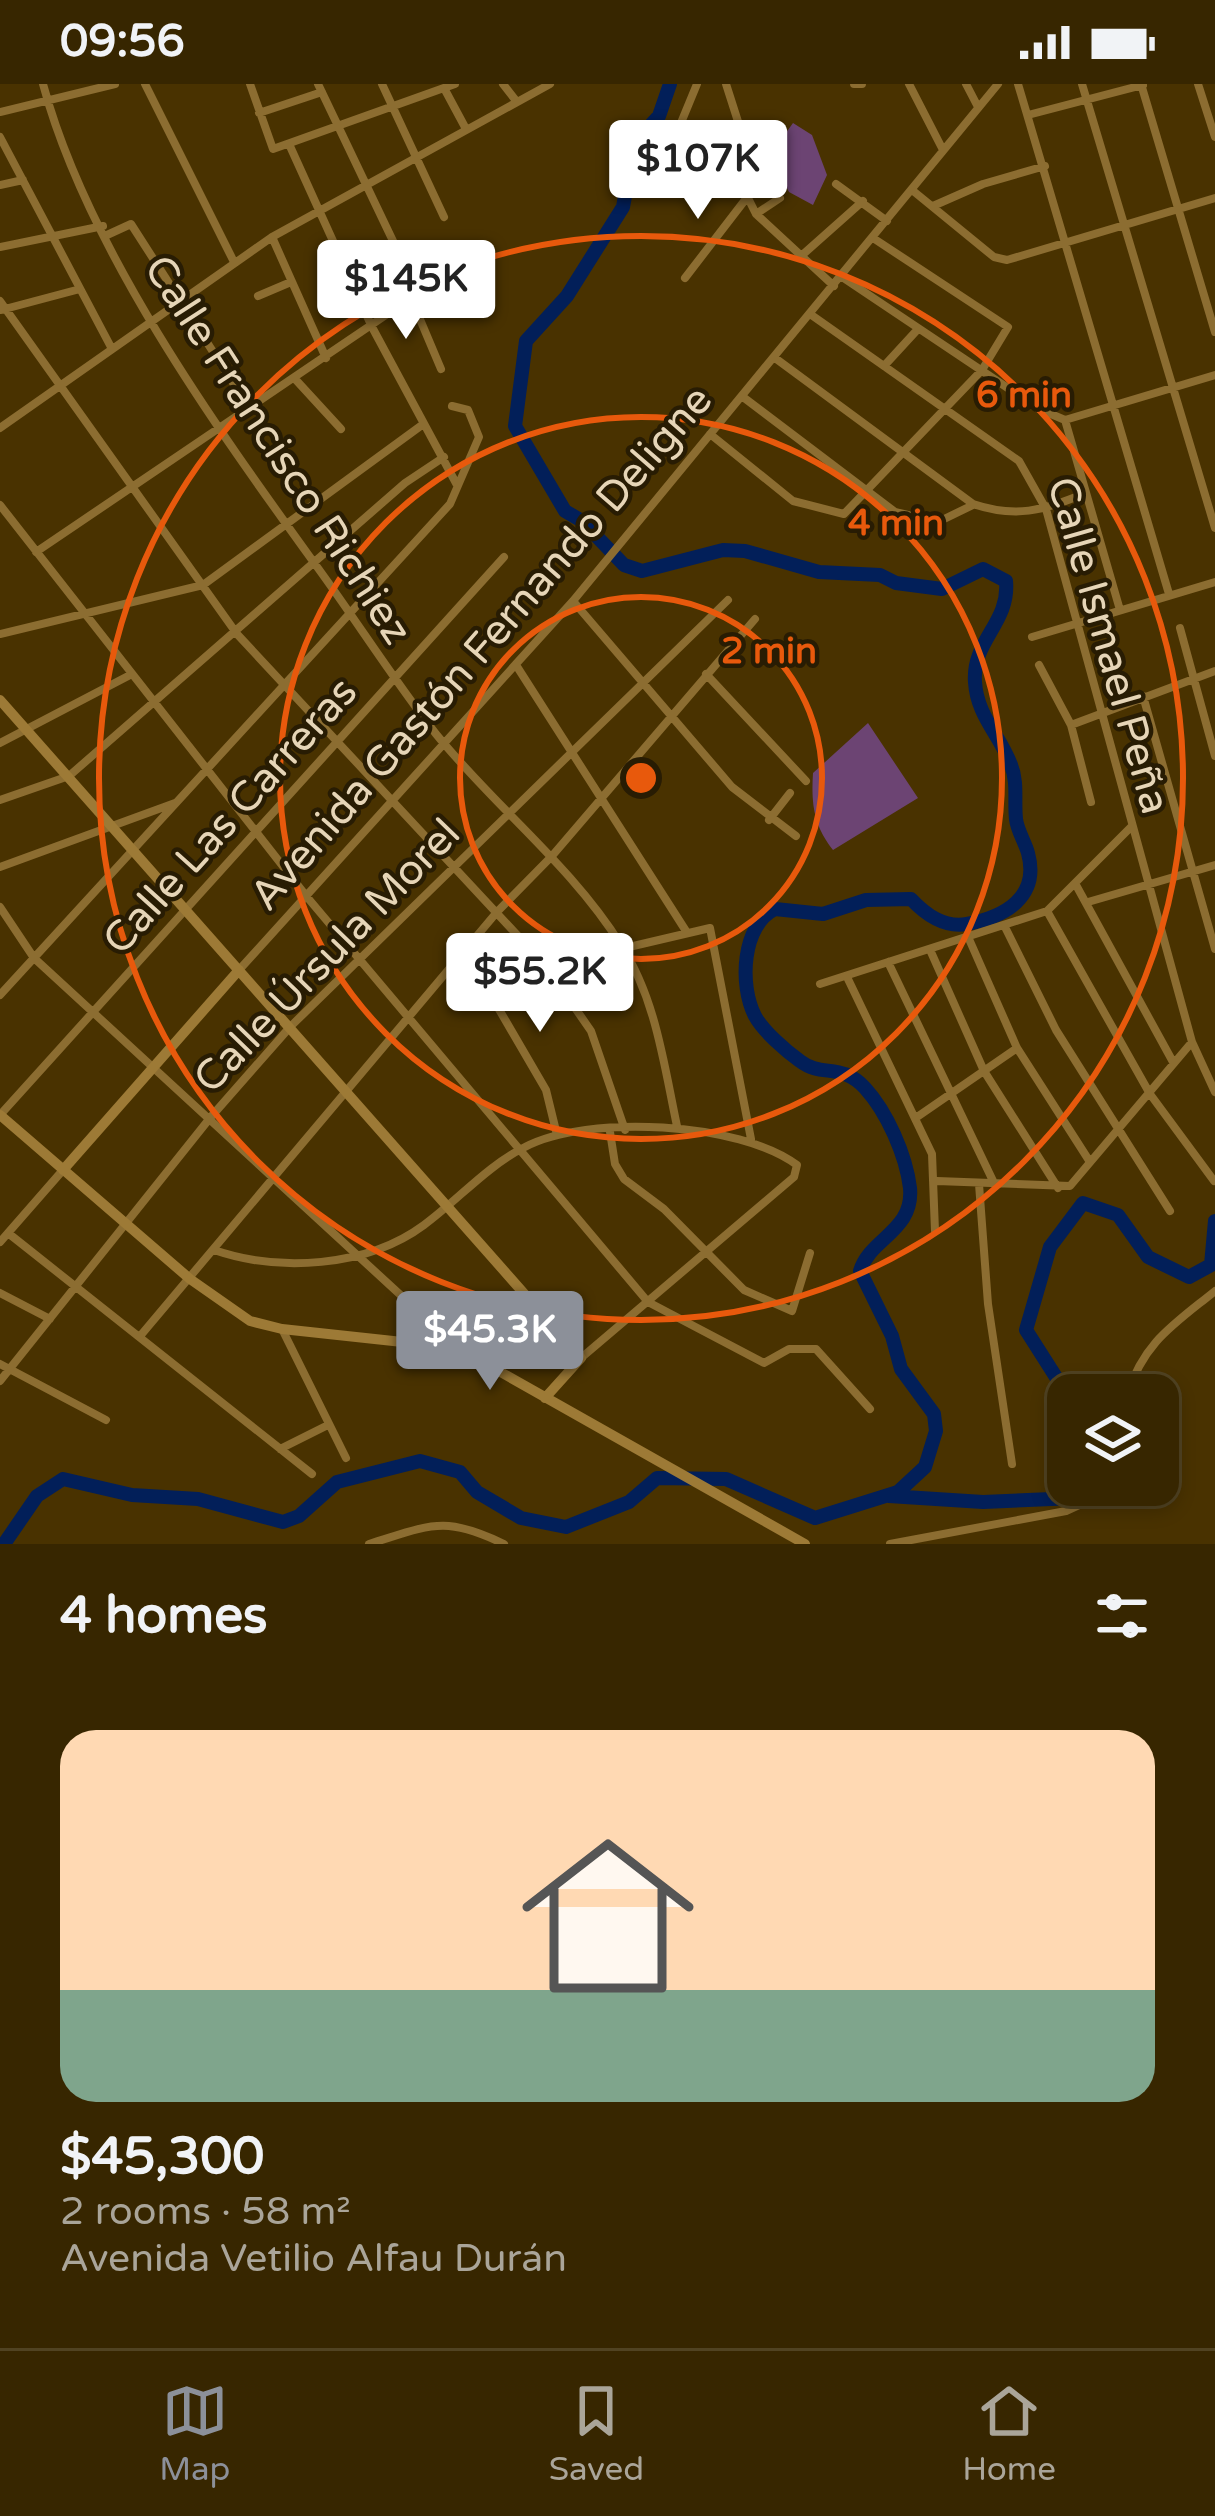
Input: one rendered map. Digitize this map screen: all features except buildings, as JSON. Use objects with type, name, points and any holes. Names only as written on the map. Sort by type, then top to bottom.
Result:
[{"type":"main road","points":[[0,700],[581,1358],[545,1398]]},
{"type":"main road","name":"Avenida Gastón Fernando Deligne","points":[[63,1170],[239,970]]},
{"type":"main road","points":[[0,1115],[228,1309],[282,1330],[458,1348],[732,1507],[805,1544]]},
{"type":"street","name":"Calle Francisco Richiez","points":[[43,84],[105,230],[151,320],[286,525],[443,743],[552,856],[624,948],[654,1018],[677,1126]]},
{"type":"street","points":[[0,112],[115,84]]},
{"type":"street","points":[[145,84],[234,262]]},
{"type":"street","points":[[250,84],[270,148],[455,84]]},
{"type":"street","points":[[382,84],[444,217]]},
{"type":"street","points":[[502,84],[517,102]]},
{"type":"street","points":[[0,428],[272,237],[550,84]]},
{"type":"street","points":[[664,164],[697,84]]},
{"type":"street","points":[[726,84],[750,159],[738,178],[745,200],[834,286]]},
{"type":"street","points":[[909,84],[944,150]]},
{"type":"street","points":[[966,84],[978,107]]},
{"type":"street","name":"Avenida Gastón Fernando Deligne","points":[[239,970],[573,601],[998,84]]},
{"type":"street","points":[[1018,84],[1169,594]]},
{"type":"street","points":[[1082,84],[1215,528]]},
{"type":"street","points":[[1028,115],[1142,84],[1215,332]]},
{"type":"street","points":[[1198,84],[1215,136]]},
{"type":"street","points":[[443,86],[466,129]]},
{"type":"street","points":[[259,113],[320,88],[366,183],[441,369]]},
{"type":"street","points":[[0,136],[112,350]]},
{"type":"street","points":[[289,144],[373,327],[458,485]]},
{"type":"street","points":[[933,206],[1046,166]]},
{"type":"street","points":[[0,185],[23,180]]},
{"type":"street","points":[[836,184],[887,221]]},
{"type":"street","points":[[913,190],[1000,259],[1215,198]]},
{"type":"street","points":[[756,214],[780,198]]},
{"type":"street","points":[[685,278],[745,200]]},
{"type":"street","points":[[800,257],[863,201]]},
{"type":"street","points":[[0,247],[51,233],[131,224],[235,386]]},
{"type":"street","points":[[272,237],[326,358]]},
{"type":"street","points":[[710,434],[803,506],[844,514],[982,370],[1009,329],[873,238]]},
{"type":"street","points":[[842,277],[1065,420],[1120,610]]},
{"type":"street","points":[[258,296],[291,282]]},
{"type":"street","points":[[80,289],[2,307],[237,634],[282,688],[336,739],[546,966],[591,1031],[625,1130]]},
{"type":"street","points":[[36,552],[296,380],[411,295]]},
{"type":"street","name":"Calle Ismael Peña","points":[[810,314],[1022,463],[1046,509],[1192,1042],[1215,1092]]},
{"type":"street","points":[[884,366],[918,329]]},
{"type":"street","points":[[775,358],[974,504],[1005,514],[1046,509],[1083,494]]},
{"type":"street","points":[[1065,420],[1215,375]]},
{"type":"street","points":[[296,380],[341,429]]},
{"type":"street","points":[[743,397],[896,512],[944,521],[974,504]]},
{"type":"street","points":[[0,995],[450,504],[479,436],[468,410],[452,406]]},
{"type":"street","points":[[0,634],[202,585],[422,425]]},
{"type":"street","points":[[0,800],[69,776],[405,483],[444,458]]},
{"type":"street","points":[[0,505],[307,897],[648,1302],[764,1363],[789,1349],[812,1346],[846,1375],[870,1409]]},
{"type":"street","name":"Calle Las Carreras","points":[[0,1115],[504,557]]},
{"type":"street","points":[[1032,637],[1215,582]]},
{"type":"street","name":"Calle Úrsula Morel","points":[[0,1382],[5,1367],[50,1319],[210,1118],[290,1027],[728,600]]},
{"type":"street","points":[[573,601],[733,787],[796,836]]},
{"type":"street","points":[[141,1335],[497,912],[552,856],[754,619]]},
{"type":"street","points":[[1180,628],[1215,756]]},
{"type":"street","points":[[516,665],[686,932]]},
{"type":"street","points":[[1039,665],[1071,725],[1091,802]]},
{"type":"street","points":[[1071,725],[1215,670]]},
{"type":"street","points":[[0,742],[132,674]]},
{"type":"street","points":[[706,674],[806,782]]},
{"type":"street","points":[[1143,696],[1215,949]]},
{"type":"street","points":[[770,820],[790,793]]},
{"type":"street","points":[[0,866],[177,802]]},
{"type":"street","points":[[820,984],[1047,911],[1132,826]]},
{"type":"street","points":[[1088,902],[1215,865]]},
{"type":"street","points":[[1076,885],[1174,1063]]},
{"type":"street","points":[[0,907],[34,958],[458,1348]]},
{"type":"street","points":[[1047,911],[1150,1094],[1214,1181]]},
{"type":"street","points":[[1005,927],[1056,1030],[1169,1210]]},
{"type":"street","points":[[484,981],[686,932],[712,930],[751,1139]]},
{"type":"street","points":[[969,939],[1017,1048],[1090,1162]]},
{"type":"street","points":[[465,951],[546,1090],[556,1135]]},
{"type":"street","points":[[931,952],[984,1071],[1059,1189]]},
{"type":"street","points":[[888,962],[995,1185]]},
{"type":"street","points":[[848,976],[916,1117],[937,1181],[935,1231]]},
{"type":"street","points":[[937,1181],[1070,1186],[1192,1042]]},
{"type":"street","points":[[916,1117],[1017,1048]]},
{"type":"street","points":[[214,1250],[272,1265],[356,1254],[420,1228],[522,1148],[556,1135],[677,1126],[751,1139],[799,1170],[581,1358]]},
{"type":"street","points":[[610,1132],[614,1164],[624,1179],[664,1209],[704,1256],[744,1290],[788,1312],[795,1308],[810,1253]]},
{"type":"street","name":"Avenida Gastón Fernando Deligne","points":[[0,1243],[63,1170]]},
{"type":"street","points":[[979,1184],[988,1304],[1012,1464]]},
{"type":"street","points":[[8,1233],[78,1283],[312,1474]]},
{"type":"street","points":[[1133,1374],[1138,1359],[1215,1291]]},
{"type":"street","points":[[0,1293],[50,1319]]},
{"type":"street","points":[[282,1330],[346,1458]]},
{"type":"street","points":[[5,1367],[106,1420]]},
{"type":"street","points":[[280,1449],[328,1425]]},
{"type":"street","points":[[890,1544],[1077,1506]]},
{"type":"street","points":[[370,1544],[431,1522],[452,1522],[504,1544]]},
{"type":"shaded area","points":[[793,123],[812,135],[827,175],[813,205],[789,192],[770,155]]},
{"type":"shaded area","points":[[868,723],[918,798],[833,850],[815,815],[813,773]]},
{"type":"waterway","points":[[4,1544],[37,1496],[63,1479],[132,1495],[198,1499],[283,1522],[299,1516],[337,1482],[420,1461],[460,1472],[477,1492],[521,1518],[566,1527],[629,1502],[657,1478],[726,1479],[815,1518],[898,1492],[925,1467],[936,1431],[934,1414],[901,1369],[892,1336],[860,1271],[899,1224],[909,1203],[900,1148],[881,1109],[856,1080],[808,1066],[763,1028],[750,1003],[747,957],[756,928],[775,909],[823,914],[866,900],[911,899],[936,919],[959,925],[994,916],[1024,893],[1030,868],[1017,823],[1013,771],[984,715],[975,682],[979,654],[1006,596],[1006,581],[983,569],[942,589],[896,583],[880,575],[819,572],[745,551],[723,550],[642,571],[624,565],[582,521],[565,511],[515,426],[526,341],[567,296],[623,207],[635,142],[659,116],[670,84]]},
{"type":"waterway","points":[[1054,1374],[1026,1330],[1050,1247],[1083,1203],[1118,1215],[1148,1257],[1189,1277],[1211,1265],[1215,1221]]},
{"type":"waterway","points":[[889,1496],[983,1502],[1047,1499]]}]
